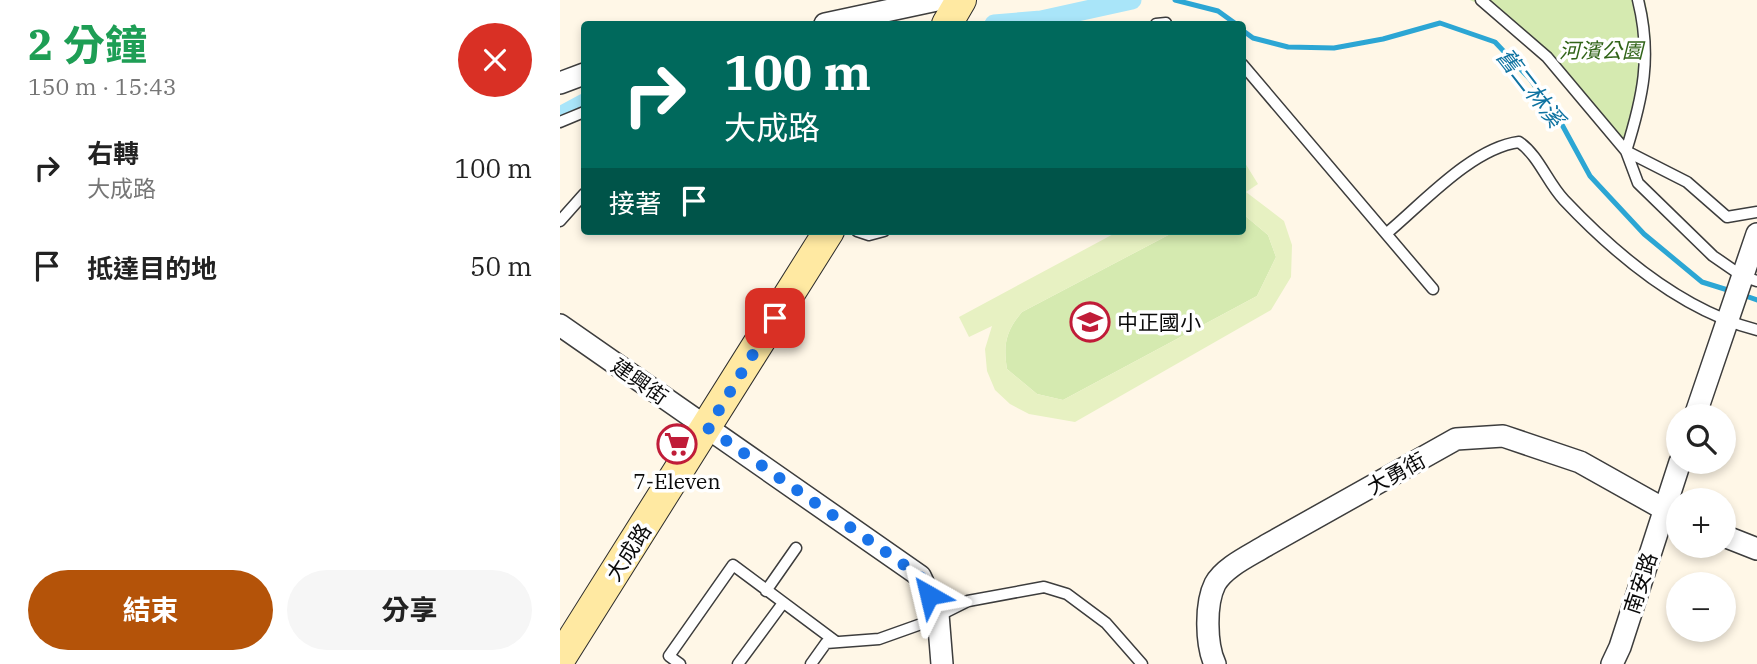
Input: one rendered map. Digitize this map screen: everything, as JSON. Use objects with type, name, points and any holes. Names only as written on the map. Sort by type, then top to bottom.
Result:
[{"type":"main road","points":[[949,21],[961,0]]},
{"type":"main road","name":"大成路","points":[[560,659],[708,428],[827,235]]},
{"type":"street","points":[[839,21],[937,0]]},
{"type":"street","points":[[560,83],[581,75]]},
{"type":"street","points":[[1699,404],[1728,317],[1746,279],[1756,236]]},
{"type":"street","name":"建興街","points":[[560,325],[920,576],[938,614],[942,664]]},
{"type":"street","name":"大勇街","points":[[1215,664],[1208,648],[1209,619],[1215,584],[1239,563],[1267,545],[1456,439],[1503,436],[1580,462],[1666,511]]},
{"type":"street","name":"南安路","points":[[1612,664],[1666,527]]},
{"type":"street","points":[[1736,541],[1757,549]]},
{"type":"lane","points":[[1481,0],[1547,57],[1626,151],[1638,184],[1713,256],[1746,279]]},
{"type":"lane","points":[[1626,151],[1643,94],[1645,27],[1638,0]]},
{"type":"lane","points":[[1246,69],[1433,289]]},
{"type":"lane","points":[[560,122],[581,113]]},
{"type":"lane","points":[[1387,233],[1479,156],[1500,144],[1519,142],[1530,150],[1562,198],[1593,229],[1668,288],[1757,330]]},
{"type":"lane","points":[[1626,151],[1687,182],[1727,217],[1757,212]]},
{"type":"lane","points":[[560,221],[581,197]]},
{"type":"lane","points":[[766,591],[796,548]]},
{"type":"lane","points":[[680,664],[669,656],[733,565],[831,642],[880,639],[923,623],[968,601],[1044,587],[1066,594],[1107,622],[1142,664]]},
{"type":"lane","points":[[738,664],[783,603]]},
{"type":"lane","points":[[811,664],[831,642]]},
{"type":"green space","name":"河濱公園","points":[[1470,0],[1645,0],[1651,60],[1646,98],[1629,156],[1499,13]]},
{"type":"green space","points":[[1246,165],[1258,184],[1246,192]]},
{"type":"green space","points":[[1246,192],[1284,221],[1292,245],[1291,277],[1271,310],[1075,422],[1029,414],[1010,404],[995,390],[987,371],[985,349],[992,326],[969,337],[959,317],[1112,235],[1168,235],[1022,312],[1012,325],[1005,352],[1007,369],[1037,394],[1063,400],[1257,296],[1276,257],[1268,235],[1246,217]]},
{"type":"green space","points":[[1246,217],[1268,235],[1276,257],[1257,296],[1063,400],[1037,394],[1007,369],[1007,338],[1012,325],[1022,312],[1168,235],[1246,235]]},
{"type":"waterway","name":"舊二林溪","points":[[1029,21],[1132,0]]},
{"type":"waterway","name":"舊二林溪","points":[[1175,0],[1218,11],[1232,21]]},
{"type":"waterway","name":"舊二林溪","points":[[1246,33],[1253,38],[1288,47],[1334,48],[1383,39],[1440,23],[1495,42],[1530,79],[1560,121],[1590,176],[1644,234],[1702,282],[1731,291]]},
{"type":"waterway","name":"舊二林溪","points":[[560,116],[581,105]]},
{"type":"waterway","name":"舊二林溪","points":[[1740,294],[1757,300]]},
{"type":"place","name":"中正國小","points":[[1090,322]]},
{"type":"place","name":"7-Eleven","points":[[677,444]]},
{"type":"route","points":[[775,318],[708,428],[920,576],[929,595]]}]
